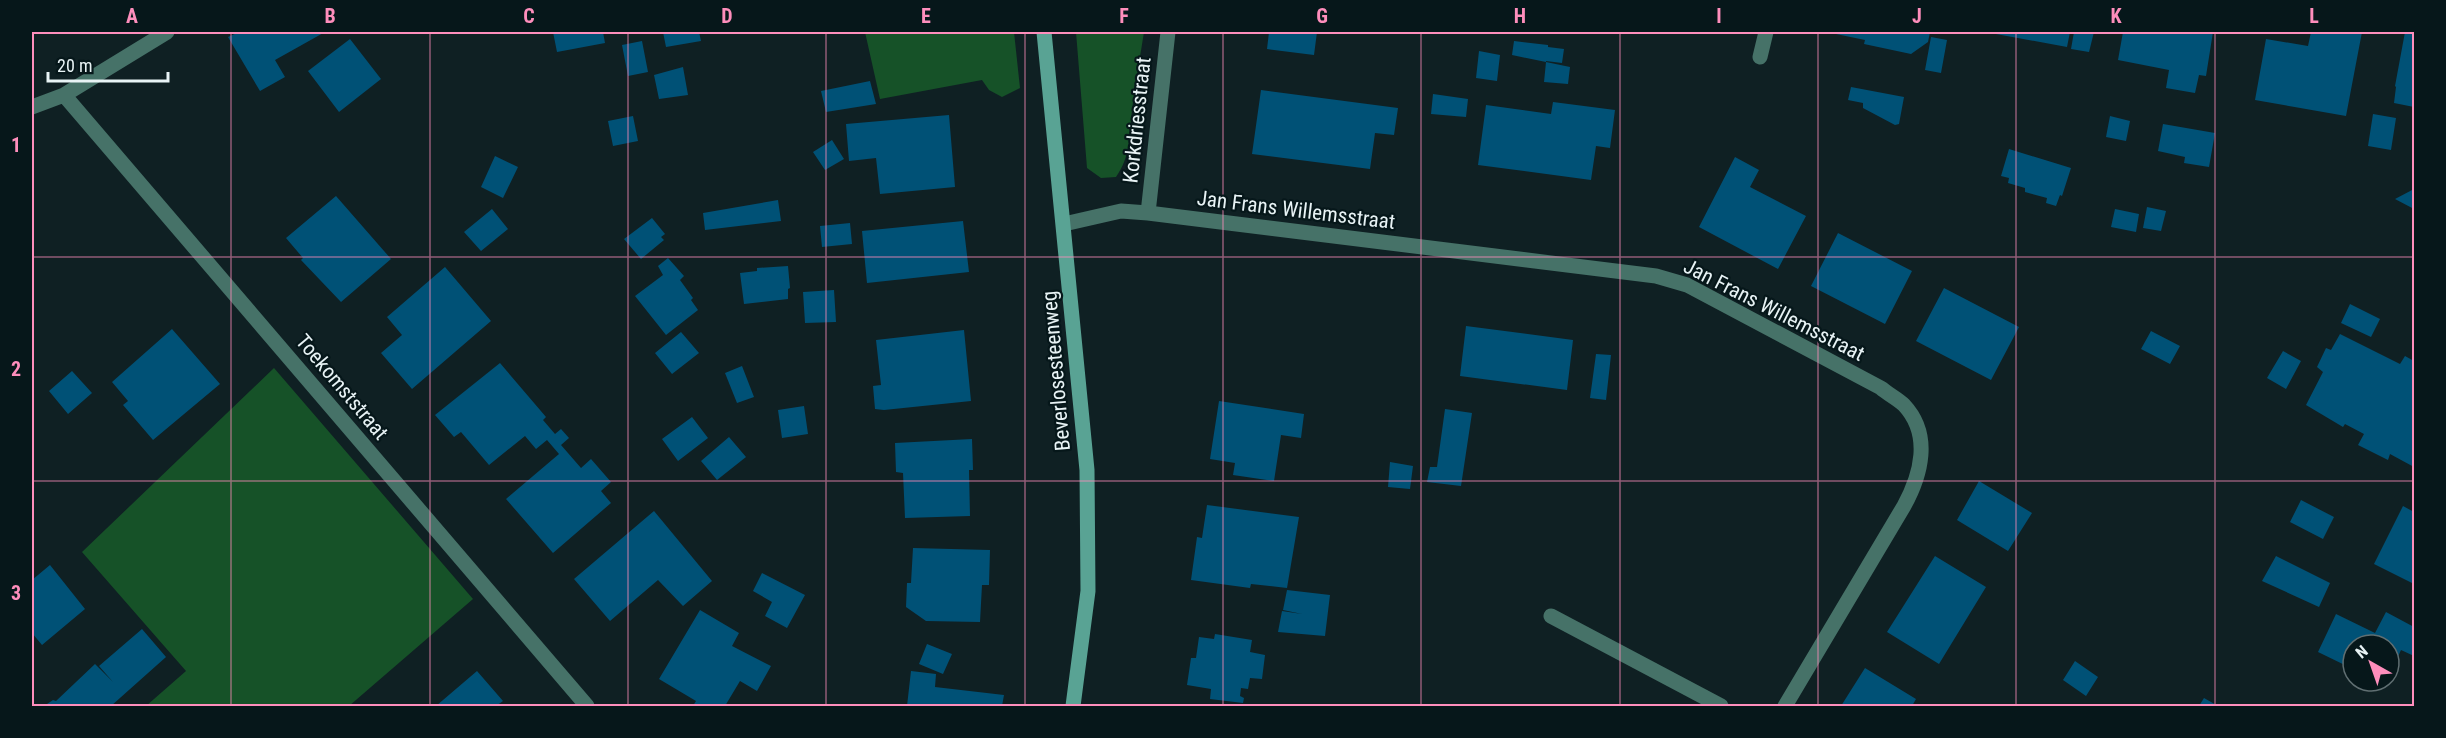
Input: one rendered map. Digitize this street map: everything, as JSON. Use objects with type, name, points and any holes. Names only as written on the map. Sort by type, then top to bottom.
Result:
[{"type":"street","points":[[32,107],[64,95],[167,32]]},
{"type":"street","name":"Beverlosesteenweg","points":[[1044,32],[1087,470],[1088,591],[1073,706]]},
{"type":"street","name":"Korkdriesstraat","points":[[1148,213],[1155,130],[1168,32]]},
{"type":"street","points":[[1760,57],[1766,32]]},
{"type":"street","name":"Toekomststraat","points":[[64,95],[587,706]]},
{"type":"street","name":"Jan Frans Willemsstraat","points":[[1064,224],[1121,211],[1148,213],[1656,276],[1687,285],[1881,388],[1904,405],[1918,425],[1921,446],[1920,470],[1914,488],[1785,706]]},
{"type":"street","points":[[1551,616],[1721,706]]},
{"type":"green space","points":[[865,32],[1014,32],[1020,88],[1002,97],[989,90],[982,80],[880,99]]},
{"type":"green space","points":[[1076,32],[1144,32],[1128,145],[1121,169],[1116,177],[1101,178],[1087,168]]},
{"type":"green space","points":[[274,368],[473,599],[349,706],[146,706],[186,671],[82,552]]},
{"type":"building","points":[[239,32],[325,32],[275,60],[285,77],[260,91],[228,37]]},
{"type":"building","points":[[553,32],[603,32],[605,43],[557,52]]},
{"type":"building","points":[[663,32],[699,32],[701,41],[666,47]]},
{"type":"building","points":[[1269,32],[1317,32],[1314,55],[1267,49]]},
{"type":"building","points":[[1836,32],[1930,32],[1928,42],[1911,54],[1864,44],[1865,40],[1836,34]]},
{"type":"building","points":[[1985,32],[2070,32],[2067,47]]},
{"type":"building","points":[[2074,32],[2094,32],[2089,52],[2071,49]]},
{"type":"building","points":[[2123,32],[2213,32],[2206,76],[2199,75],[2195,93],[2166,88],[2169,70],[2118,60]]},
{"type":"building","points":[[2311,32],[2362,32],[2346,116],[2255,100],[2266,39],[2308,46]]},
{"type":"building","points":[[2405,32],[2414,32],[2414,107],[2394,103]]},
{"type":"building","points":[[1931,37],[1947,40],[1941,73],[1925,70]]},
{"type":"building","points":[[350,39],[381,79],[339,112],[308,71]]},
{"type":"building","points":[[642,41],[648,72],[628,76],[622,45]]},
{"type":"building","points":[[1514,41],[1564,49],[1562,63],[1512,55]]},
{"type":"building","points":[[1479,51],[1500,55],[1497,81],[1476,78]]},
{"type":"building","points":[[1546,62],[1570,67],[1568,84],[1544,82]]},
{"type":"building","points":[[683,67],[688,95],[659,99],[654,75]]},
{"type":"building","points":[[870,81],[876,104],[826,112],[821,91]]},
{"type":"building","points":[[1851,87],[1904,97],[1899,124],[1895,125],[1863,108],[1863,103],[1848,100]]},
{"type":"building","points":[[1261,90],[1398,108],[1394,135],[1375,133],[1370,169],[1252,154]]},
{"type":"building","points":[[1433,94],[1468,99],[1466,117],[1431,114]]},
{"type":"building","points":[[1553,102],[1615,110],[1610,148],[1596,146],[1591,180],[1478,165],[1486,105],[1551,114]]},
{"type":"building","points":[[2373,114],[2396,118],[2391,150],[2368,146]]},
{"type":"building","points":[[949,115],[955,187],[880,194],[876,158],[849,161],[846,124]]},
{"type":"building","points":[[633,116],[638,141],[613,146],[608,121]]},
{"type":"building","points":[[2110,116],[2130,121],[2126,141],[2106,137]]},
{"type":"building","points":[[2163,124],[2215,133],[2209,167],[2184,163],[2185,157],[2158,151]]},
{"type":"building","points":[[832,140],[844,159],[825,170],[813,152]]},
{"type":"building","points":[[2009,149],[2071,168],[2062,196],[2060,195],[2056,206],[2046,203],[2047,198],[2025,192],[2025,188],[2008,183],[2009,178],[2001,176]]},
{"type":"building","points":[[495,156],[518,167],[503,198],[481,187]]},
{"type":"building","points":[[1735,157],[1759,170],[1750,187],[1806,216],[1778,269],[1699,227]]},
{"type":"building","points":[[2414,189],[2414,209],[2395,199]]},
{"type":"building","points":[[336,196],[391,259],[341,302],[301,260],[303,258],[286,238]]},
{"type":"building","points":[[778,200],[781,221],[705,230],[703,213]]},
{"type":"building","points":[[2147,207],[2166,211],[2161,231],[2143,228]]},
{"type":"building","points":[[492,209],[508,229],[481,251],[464,232]]},
{"type":"building","points":[[2115,209],[2139,214],[2136,232],[2111,227]]},
{"type":"building","points":[[652,218],[665,234],[661,237],[664,240],[641,259],[624,239]]},
{"type":"building","points":[[963,221],[969,272],[867,283],[862,231]]},
{"type":"building","points":[[850,223],[852,244],[822,247],[820,226]]},
{"type":"building","points":[[1838,233],[1912,271],[1885,324],[1811,286]]},
{"type":"building","points":[[668,258],[684,276],[680,280],[693,298],[691,300],[698,310],[666,335],[635,296],[663,275],[658,266]]},
{"type":"building","points":[[788,266],[790,288],[788,299],[744,304],[740,273],[757,271],[757,268]]},
{"type":"building","points":[[445,267],[491,321],[412,389],[381,353],[402,335],[387,317]]},
{"type":"building","points":[[1944,288],[2019,327],[1991,380],[1916,341]]},
{"type":"building","points":[[834,290],[836,322],[805,323],[803,292]]},
{"type":"building","points":[[2350,304],[2380,319],[2371,337],[2341,323]]},
{"type":"building","points":[[1466,326],[1573,340],[1567,390],[1460,376]]},
{"type":"building","points":[[172,329],[220,384],[153,440],[123,405],[128,401],[112,382]]},
{"type":"building","points":[[964,330],[971,401],[875,409],[873,386],[881,385],[876,340]]},
{"type":"building","points":[[2151,331],[2180,346],[2170,364],[2141,349]]},
{"type":"building","points":[[681,332],[699,353],[672,374],[655,353]]},
{"type":"building","points":[[2340,334],[2400,364],[2405,356],[2414,361],[2414,467],[2390,454],[2388,460],[2358,445],[2364,434],[2345,424],[2343,427],[2306,405],[2323,372],[2317,367],[2326,348],[2331,350]]},
{"type":"building","points":[[2283,351],[2301,361],[2286,389],[2267,378]]},
{"type":"building","points":[[1596,354],[1611,355],[1606,400],[1590,398]]},
{"type":"building","points":[[500,363],[546,417],[543,420],[555,434],[561,429],[569,438],[561,445],[581,468],[591,459],[611,482],[601,491],[611,503],[553,553],[506,499],[559,454],[547,440],[536,449],[525,436],[489,465],[461,432],[454,437],[435,415]]},
{"type":"building","points":[[742,366],[754,397],[737,403],[725,373]]},
{"type":"building","points":[[72,371],[92,393],[68,414],[49,391]]},
{"type":"building","points":[[1219,401],[1304,414],[1301,438],[1281,435],[1274,481],[1233,475],[1235,463],[1210,459]]},
{"type":"building","points":[[804,406],[808,434],[782,438],[778,410]]},
{"type":"building","points":[[1445,409],[1472,413],[1461,486],[1427,482],[1430,467],[1437,467]]},
{"type":"building","points":[[692,417],[708,438],[678,461],[662,439]]},
{"type":"building","points":[[729,437],[746,457],[717,480],[701,461]]},
{"type":"building","points":[[972,439],[973,470],[969,470],[970,516],[905,518],[903,473],[896,472],[895,443]]},
{"type":"building","points":[[1390,462],[1413,466],[1410,489],[1388,487]]},
{"type":"building","points":[[1979,481],[2032,513],[2008,551],[1957,520]]},
{"type":"building","points":[[2301,500],[2334,517],[2323,539],[2290,522]]},
{"type":"building","points":[[1207,505],[1299,517],[1287,588],[1251,584],[1250,588],[1191,580],[1197,537],[1202,538]]},
{"type":"building","points":[[2403,506],[2414,512],[2414,584],[2374,564]]},
{"type":"building","points":[[654,511],[712,581],[683,606],[658,580],[610,621],[574,579]]},
{"type":"building","points":[[913,548],[990,550],[989,585],[982,585],[980,622],[926,621],[906,607],[907,583],[911,583]]},
{"type":"building","points":[[1935,556],[1986,587],[1939,664],[1887,632]]},
{"type":"building","points":[[2276,556],[2330,583],[2319,607],[2262,581]]},
{"type":"building","points":[[50,565],[85,609],[42,645],[32,633],[32,580]]},
{"type":"building","points":[[762,573],[805,595],[787,628],[765,616],[772,602],[753,591]]},
{"type":"building","points":[[1287,590],[1330,595],[1325,636],[1278,632],[1282,611],[1302,614],[1283,610]]},
{"type":"building","points":[[700,610],[739,633],[732,646],[771,666],[757,691],[740,681],[725,706],[693,706],[696,701],[659,679]]},
{"type":"building","points":[[2386,612],[2414,627],[2414,656],[2401,650],[2401,633],[2375,633]]},
{"type":"building","points":[[2336,614],[2375,633],[2341,633],[2341,663],[2318,652]]},
{"type":"building","points":[[142,629],[166,657],[111,706],[44,706],[53,700],[56,701],[95,664],[113,682],[99,666]]},
{"type":"building","points":[[1215,634],[1252,640],[1250,652],[1265,655],[1262,679],[1250,678],[1248,689],[1241,688],[1240,696],[1244,698],[1243,703],[1210,699],[1211,689],[1187,685],[1191,658],[1196,658],[1199,637],[1214,639]]},
{"type":"building","points":[[927,644],[952,654],[943,674],[919,664]]},
{"type":"building","points":[[2075,661],[2098,677],[2086,696],[2063,680]]},
{"type":"building","points":[[1865,668],[1916,699],[1912,706],[1841,706]]},
{"type":"building","points":[[477,671],[503,701],[496,706],[436,706]]},
{"type":"building","points":[[911,671],[936,674],[935,687],[1004,695],[1002,706],[907,706]]},
{"type":"building","points":[[2204,698],[2218,706],[2199,706]]}]
